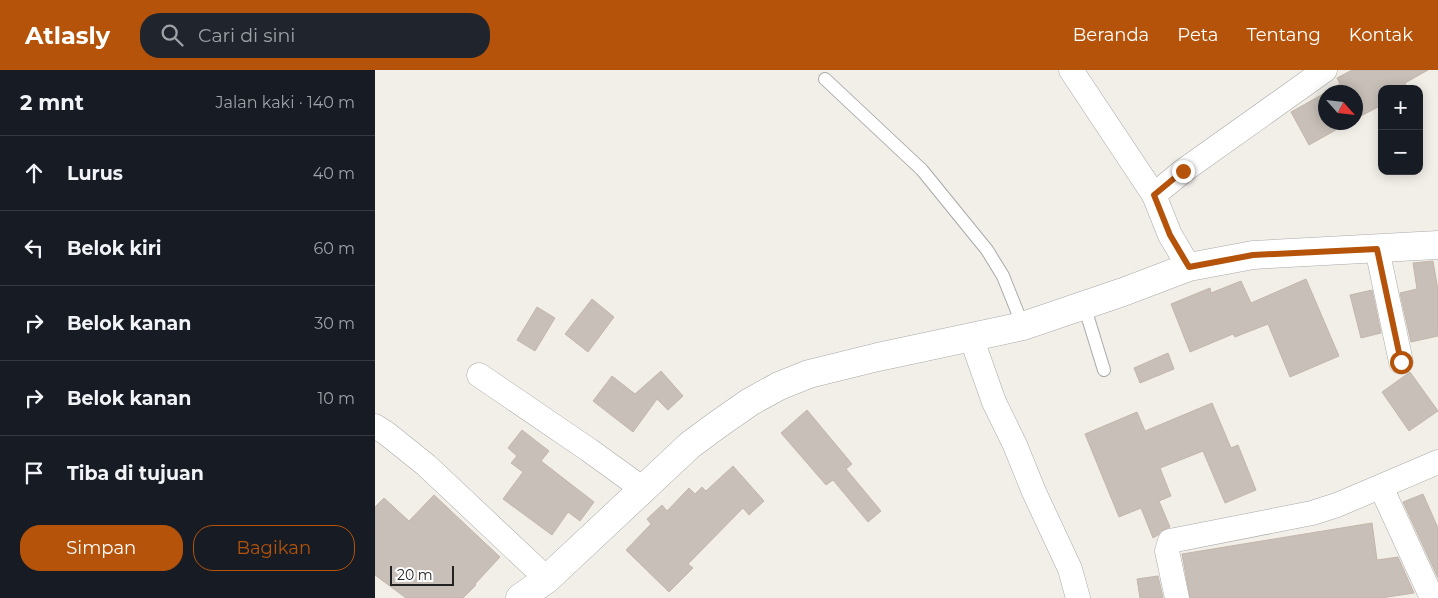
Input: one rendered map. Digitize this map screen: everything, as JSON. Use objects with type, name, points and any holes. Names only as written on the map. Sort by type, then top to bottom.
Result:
[{"type":"street","points":[[1071,70],[1154,195],[1170,235],[1189,267]]},
{"type":"street","points":[[1154,195],[1183,171],[1325,70]]},
{"type":"street","points":[[520,598],[547,578],[690,445],[750,402],[779,386],[809,374],[1023,326],[1189,267],[1253,255],[1438,245]]},
{"type":"street","points":[[1377,249],[1401,362]]},
{"type":"street","points":[[971,337],[994,402],[1070,569],[1078,598]]},
{"type":"street","points":[[479,375],[643,489]]},
{"type":"street","points":[[375,426],[387,433],[426,465],[547,578]]},
{"type":"street","points":[[1177,598],[1167,551],[1170,541],[1311,513],[1337,505],[1438,462]]},
{"type":"street","points":[[1381,487],[1428,595]]},
{"type":"lane","points":[[825,79],[922,170],[987,250],[1003,276],[1023,326]]},
{"type":"lane","points":[[1084,305],[1104,370]]},
{"type":"building","points":[[1352,70],[1428,70],[1405,83],[1406,85],[1378,85],[1378,107],[1363,115],[1363,85],[1338,85],[1340,84],[1337,78]]},
{"type":"building","points":[[1318,97],[1318,130],[1336,130],[1309,145],[1291,112]]},
{"type":"building","points":[[1433,261],[1438,290],[1438,336],[1411,342],[1400,293],[1417,289],[1413,263]]},
{"type":"building","points":[[1306,279],[1339,356],[1290,377],[1268,324],[1235,337],[1233,334],[1190,352],[1171,304],[1210,288],[1211,293],[1241,281],[1251,303]]},
{"type":"building","points":[[1372,290],[1381,333],[1361,338],[1350,295]]},
{"type":"building","points":[[592,299],[614,317],[588,352],[565,334]]},
{"type":"building","points":[[537,307],[555,318],[535,351],[517,340]]},
{"type":"building","points":[[1168,353],[1174,369],[1140,383],[1134,368]]},
{"type":"building","points":[[661,371],[683,396],[668,410],[657,399],[633,432],[593,401],[612,376],[635,394]]},
{"type":"building","points":[[1410,372],[1438,411],[1409,431],[1382,392]]},
{"type":"building","points":[[1212,403],[1231,448],[1238,445],[1256,490],[1225,503],[1203,451],[1160,468],[1171,496],[1159,501],[1170,527],[1161,531],[1153,538],[1141,508],[1119,517],[1085,434],[1137,412],[1145,431]]},
{"type":"building","points":[[807,410],[852,464],[846,469],[881,511],[868,522],[833,480],[826,485],[781,433]]},
{"type":"building","points":[[522,430],[549,451],[541,461],[594,502],[580,521],[568,512],[552,535],[503,499],[523,472],[511,463],[517,456],[508,448]]},
{"type":"building","points":[[733,466],[764,501],[749,515],[743,508],[688,564],[693,568],[669,592],[626,550],[651,524],[647,519],[662,505],[667,511],[689,488],[695,494],[702,487],[706,491]]},
{"type":"building","points":[[1423,494],[1438,528],[1438,578],[1403,502]]},
{"type":"building","points":[[434,495],[500,557],[463,598],[406,598],[375,575],[375,507],[384,498],[409,521]]},
{"type":"building","points":[[1372,523],[1377,560],[1398,557],[1414,593],[1381,598],[1190,598],[1182,554]]},
{"type":"building","points":[[1158,576],[1163,598],[1140,598],[1137,579]]},
{"type":"route","points":[[1183,171],[1154,195],[1170,235],[1189,267],[1253,255],[1377,249],[1401,362]]}]
